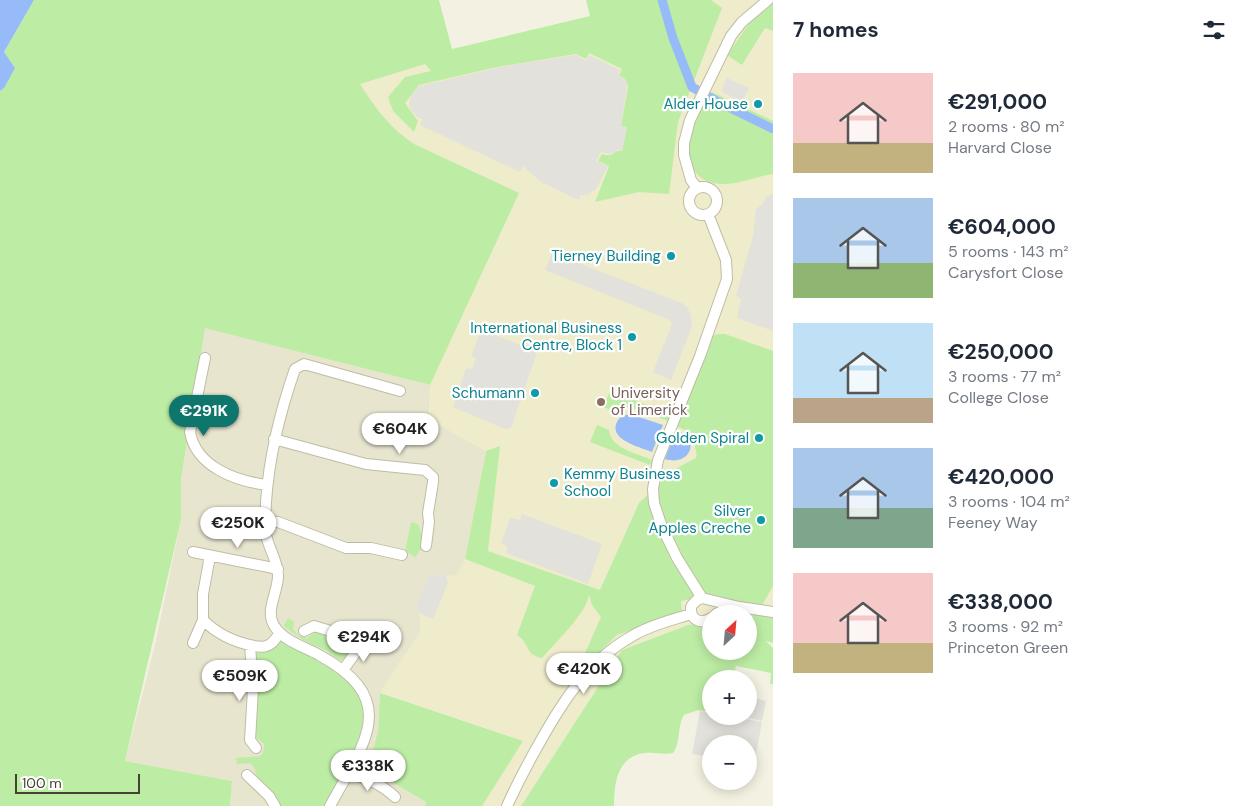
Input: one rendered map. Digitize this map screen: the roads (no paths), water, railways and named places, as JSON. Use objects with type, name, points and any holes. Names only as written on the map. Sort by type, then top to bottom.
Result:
[{"type":"street","points":[[697,188],[691,180],[684,155],[686,132],[731,36],[742,22],[768,0]]},
{"type":"street","points":[[697,188],[709,188],[715,194],[717,203],[708,214],[700,214],[690,206],[690,198],[697,188]]},
{"type":"street","points":[[708,214],[726,260],[727,279],[700,356],[658,460],[653,489],[654,503],[662,527],[689,579],[711,605]]},
{"type":"street","points":[[205,358],[190,432],[193,444],[206,460],[221,472],[246,482],[267,485]]},
{"type":"street","points":[[330,806],[366,737],[370,714],[367,701],[362,692],[343,670],[280,633],[275,628],[270,614],[277,584],[278,569],[265,530],[265,521],[267,485],[274,439],[284,402],[295,369],[298,366],[304,364],[400,391]]},
{"type":"street","points":[[274,439],[366,464],[388,467],[412,467],[426,470],[432,476],[433,482],[426,546]]},
{"type":"street","points":[[265,521],[278,522],[346,548],[371,548],[402,555]]},
{"type":"street","points":[[193,552],[278,569]]},
{"type":"street","points":[[193,642],[202,620],[202,594],[210,556]]},
{"type":"street","points":[[689,579],[691,609],[694,618],[702,622]]},
{"type":"street","points":[[507,806],[530,759],[569,694],[584,675],[613,648],[635,634],[691,609],[697,600],[706,599],[731,605]]},
{"type":"street","points":[[758,610],[773,612]]},
{"type":"street","points":[[202,620],[222,636],[250,645],[267,646],[280,633]]},
{"type":"street","points":[[304,631],[314,626],[364,641],[390,636]]},
{"type":"street","points":[[343,670],[364,641]]},
{"type":"street","points":[[250,645],[253,689],[250,740],[256,748]]},
{"type":"street","points":[[348,774],[373,781],[388,790],[395,797]]},
{"type":"street","points":[[247,775],[269,796],[275,806]]},
{"type":"water","points":[[0,0],[34,0],[4,52],[15,68],[4,88],[0,91]]},
{"type":"water","points":[[630,414],[663,425],[652,452],[627,442],[617,434],[615,428],[618,420],[622,416]]},
{"type":"water","points":[[676,430],[689,439],[690,451],[681,459],[665,459]]},
{"type":"waterway","points":[[662,0],[673,38],[692,87],[773,129]]},
{"type":"place","name":"Alder House","points":[[758,104]]},
{"type":"place","name":"Tierney Building","points":[[671,256]]},
{"type":"place","name":"International Business Centre, Block 1","points":[[632,337]]},
{"type":"place","name":"Schumann","points":[[535,393]]},
{"type":"place","name":"University of Limerick","points":[[601,402]]},
{"type":"place","name":"Golden Spiral","points":[[759,438]]},
{"type":"place","name":"Kemmy Business School","points":[[554,483]]},
{"type":"place","name":"Silver Apples Creche","points":[[761,520]]}]
